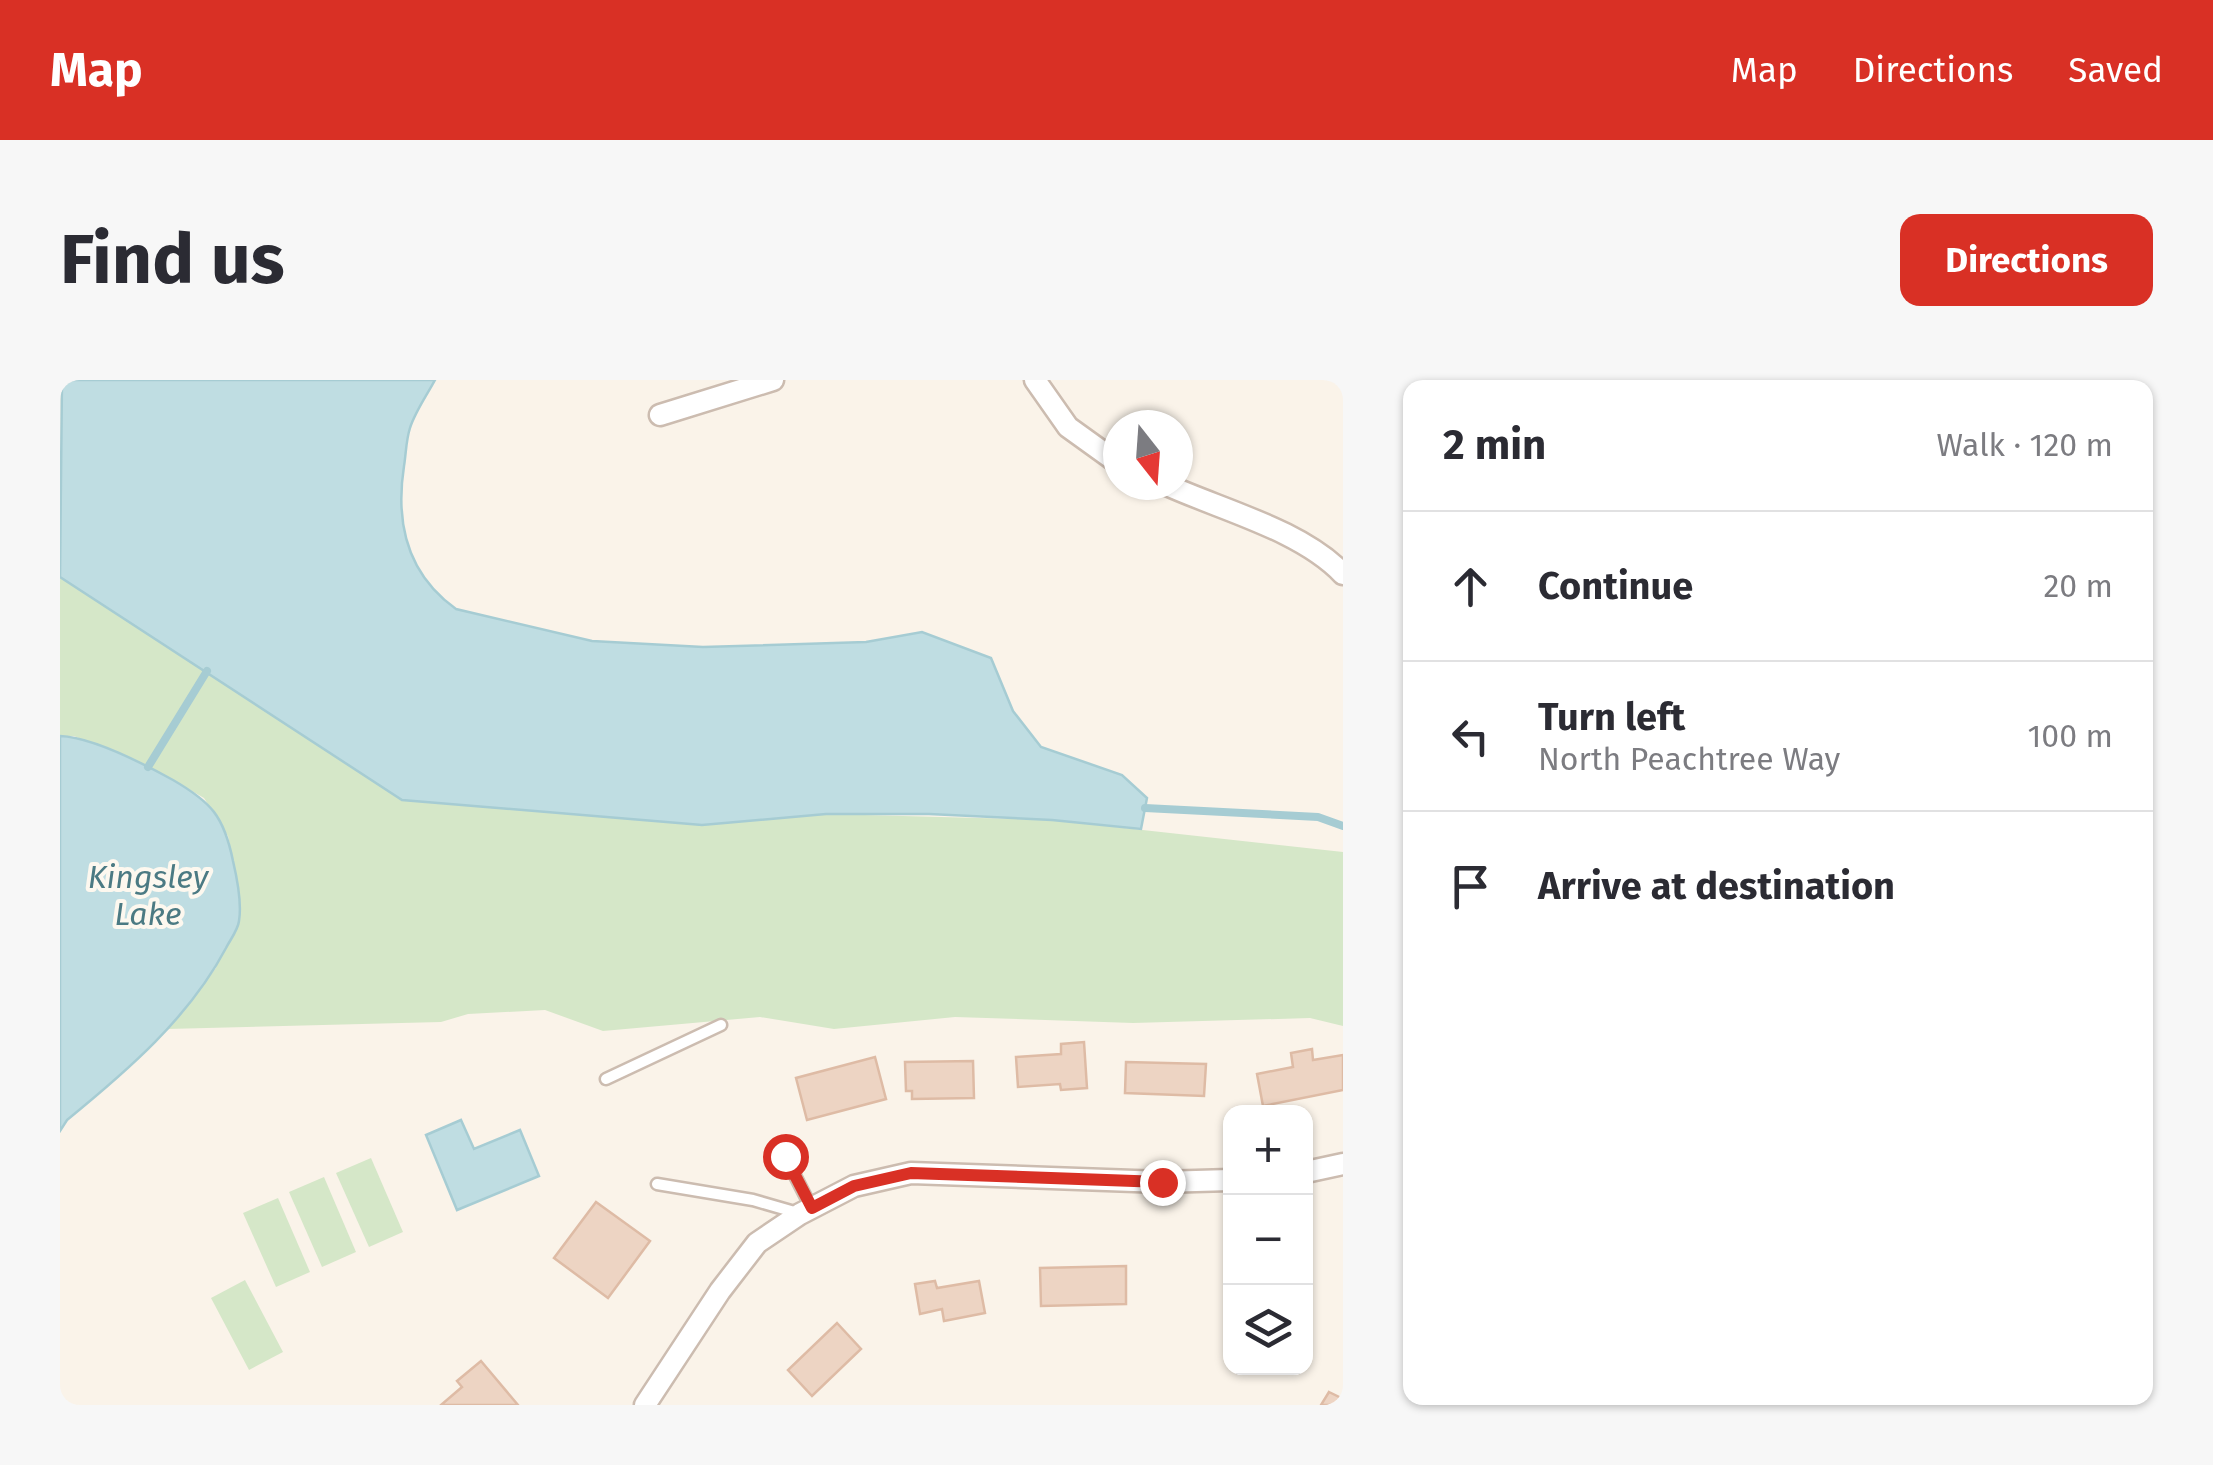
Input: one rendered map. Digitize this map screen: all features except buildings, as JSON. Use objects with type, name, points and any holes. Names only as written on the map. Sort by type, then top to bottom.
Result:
[{"type":"street","points":[[660,414],[773,380]]},
{"type":"street","points":[[1035,380],[1068,427],[1103,452]]},
{"type":"street","points":[[1193,496],[1328,558],[1343,574]]},
{"type":"street","points":[[1313,1170],[1343,1164]]},
{"type":"street","points":[[644,1405],[720,1291],[758,1243],[806,1211],[854,1186],[911,1173],[1162,1182],[1223,1180]]},
{"type":"lane","points":[[606,1079],[721,1025]]},
{"type":"lane","points":[[785,1156],[806,1211]]},
{"type":"lane","points":[[657,1184],[806,1211]]},
{"type":"green space","points":[[60,577],[403,800],[702,825],[826,814],[1052,820],[1343,852],[1343,1026],[1310,1018],[1133,1023],[955,1017],[834,1029],[760,1017],[603,1031],[545,1010],[468,1014],[441,1022],[167,1029],[216,968],[236,875],[228,836],[204,798],[159,772],[74,736],[60,736]]},
{"type":"green space","points":[[371,1158],[403,1232],[369,1247],[336,1173]]},
{"type":"green space","points":[[324,1177],[356,1252],[322,1267],[289,1192]]},
{"type":"green space","points":[[278,1198],[310,1272],[276,1287],[243,1213]]},
{"type":"green space","points":[[245,1280],[283,1352],[249,1370],[211,1298]]},
{"type":"water","points":[[62,380],[435,380],[409,433],[401,508],[408,546],[416,564],[439,595],[456,609],[592,641],[703,647],[866,642],[922,632],[991,658],[1013,711],[1041,747],[1122,775],[1147,798],[1141,829],[929,814],[826,814],[702,825],[402,800],[60,577]]},
{"type":"water","name":"Kingsley Lake","points":[[60,736],[87,741],[133,759],[206,803],[225,832],[240,906],[236,931],[194,998],[155,1042],[67,1120],[60,1131]]},
{"type":"water","points":[[461,1120],[474,1149],[520,1130],[539,1176],[457,1210],[426,1135]]},
{"type":"waterway","points":[[148,767],[207,671]]},
{"type":"waterway","points":[[1145,808],[1318,817],[1343,826]]},
{"type":"route","points":[[785,1156],[812,1208],[854,1186],[911,1173],[1162,1182]]}]
